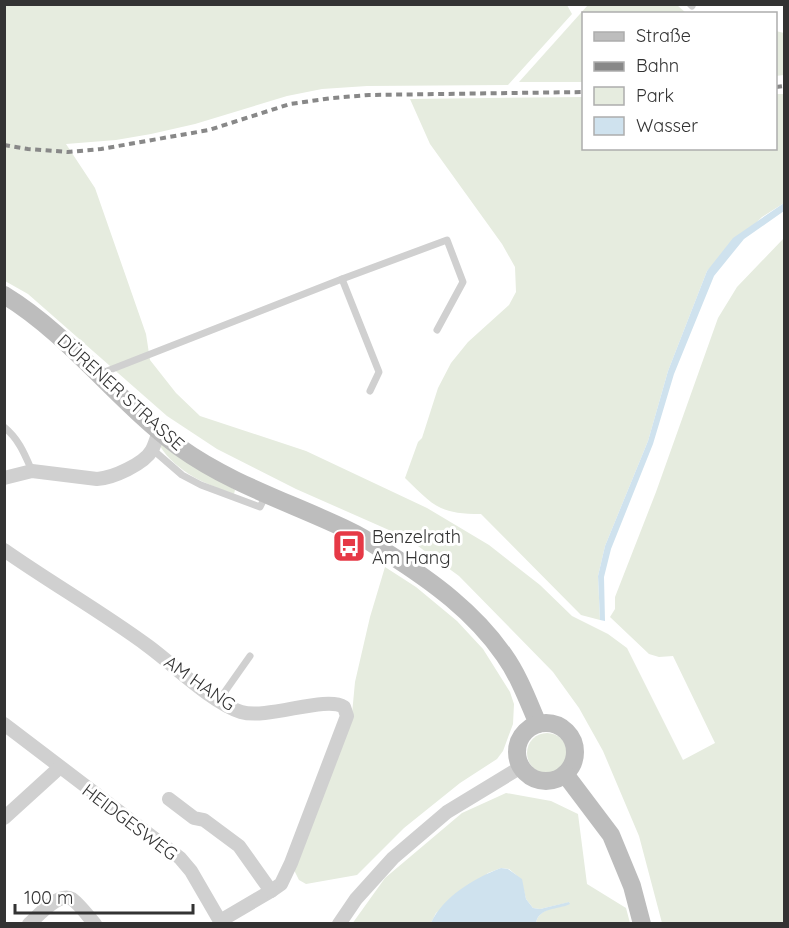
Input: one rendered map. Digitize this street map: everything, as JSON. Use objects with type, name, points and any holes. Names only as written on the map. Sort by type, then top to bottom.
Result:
[{"type":"main road","name":"DÜRENER STRASSE","points":[[4,295],[52,330],[159,431],[180,447],[223,475],[364,538],[456,601],[485,630],[505,656],[521,683],[538,724]]},
{"type":"main road","points":[[538,724],[552,724],[562,728],[571,737],[575,750],[574,762],[565,774],[557,779],[542,781],[530,776],[521,767],[517,753],[520,739],[526,730],[538,724]]},
{"type":"main road","points":[[565,774],[611,835],[632,886],[642,924]]},
{"type":"street","points":[[4,478],[32,471],[97,479],[107,478],[146,457],[159,431]]},
{"type":"street","name":"AM HANG","points":[[4,550],[148,646],[219,700],[242,712],[272,712],[334,702],[344,707],[347,711],[347,718],[291,863],[276,887]]},
{"type":"street","name":"HEIDGESWEG","points":[[4,724],[180,858],[191,871],[218,922],[276,887]]},
{"type":"street","points":[[339,924],[356,899],[402,850],[447,812],[521,767]]},
{"type":"street","points":[[4,818],[59,768]]},
{"type":"street","points":[[169,799],[194,818],[204,820],[239,846],[276,887]]},
{"type":"street","points":[[28,924],[57,899],[65,897],[72,899],[95,924]]},
{"type":"lane","points":[[99,374],[447,240],[463,282],[437,330]]},
{"type":"lane","points":[[342,279],[379,372],[370,391]]},
{"type":"lane","points":[[4,427],[12,433],[23,450],[32,471]]},
{"type":"lane","points":[[152,449],[182,475],[214,491],[260,507],[266,495]]},
{"type":"lane","points":[[219,700],[250,656]]},
{"type":"green space","points":[[4,5],[567,5],[572,14],[508,85],[367,86],[322,89],[287,96],[195,124],[151,134],[116,140],[66,144],[95,188],[146,334],[150,360],[176,393],[200,416],[306,451],[427,508],[489,545],[540,585],[572,616],[608,634],[627,648],[683,760],[715,743],[673,656],[659,657],[649,654],[610,617],[615,609],[615,597],[656,492],[718,318],[737,287],[784,238],[784,923],[662,923],[639,836],[603,751],[579,708],[553,672],[459,576],[407,538],[296,489],[217,449],[167,416],[28,294],[5,281]]},
{"type":"green space","points":[[588,5],[677,5],[685,12],[582,12],[582,82],[519,82]]},
{"type":"green space","points":[[777,31],[784,33],[784,75],[777,76]]},
{"type":"green space","points":[[777,94],[784,94],[784,203],[762,217],[707,271],[668,371],[648,441],[605,546],[598,576],[600,620],[581,615],[481,514],[446,510],[431,502],[405,478],[418,442],[422,438],[438,388],[451,363],[468,342],[509,305],[516,292],[515,267],[502,244],[430,144],[410,99],[582,97],[582,150],[777,150]]},
{"type":"green space","points":[[162,444],[235,490],[234,494],[203,482],[183,470],[167,455],[160,446]]},
{"type":"green space","points":[[385,567],[416,587],[457,621],[483,649],[510,692],[514,704],[513,724],[503,751],[497,759],[460,783],[404,828],[357,875],[306,884],[299,880],[293,868],[352,714],[355,682],[370,617]]},
{"type":"green space","points":[[547,733],[555,734],[561,739],[566,745],[566,761],[561,767],[555,772],[547,773],[539,772],[533,767],[528,761],[527,753],[528,745],[533,739],[539,734]]},
{"type":"green space","points":[[506,793],[551,801],[578,814],[587,884],[626,908],[630,923],[536,923],[544,912],[570,902],[540,909],[533,908],[526,899],[521,879],[509,869],[501,868],[488,873],[436,913],[431,923],[352,924],[385,878],[462,813]]},
{"type":"water","points":[[784,203],[784,211],[744,239],[714,276],[674,374],[653,444],[611,549],[604,577],[605,621],[600,620],[598,576],[605,546],[648,441],[668,371],[707,271],[733,238]]},
{"type":"water","points":[[501,868],[508,869],[522,879],[526,899],[533,908],[540,909],[569,902],[570,904],[541,914],[536,923],[431,923],[451,897],[480,877]]},
{"type":"railway","points":[[777,87],[784,86]]},
{"type":"railway","points":[[4,145],[68,152],[101,149],[209,130],[290,104],[332,98],[369,95],[582,92]]},
{"type":"place","name":"Benzelrath Am Hang","points":[[349,546]]}]
